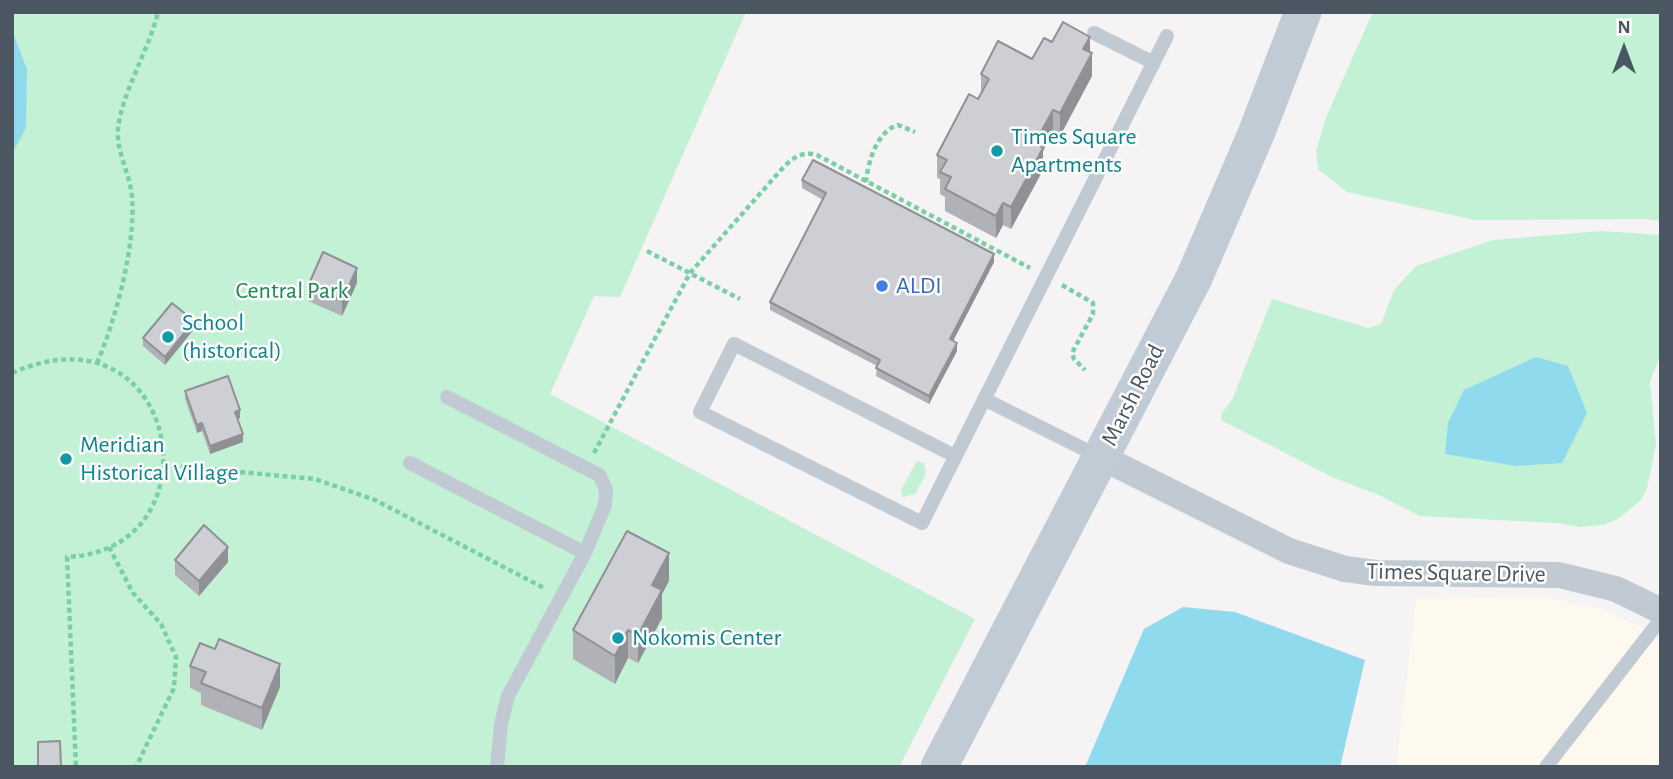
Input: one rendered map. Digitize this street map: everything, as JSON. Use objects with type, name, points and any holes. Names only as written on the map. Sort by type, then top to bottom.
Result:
[{"type":"main road","name":"Marsh Road","points":[[939,767],[1194,278],[1256,134],[1303,12]]},
{"type":"street","name":"Times Square Drive","points":[[1101,457],[1289,551],[1335,566],[1376,573],[1559,575],[1616,589],[1661,611]]},
{"type":"lane","points":[[1094,33],[1154,63]]},
{"type":"lane","points":[[956,456],[734,344],[700,412],[922,523],[956,456],[984,398],[1167,36]]},
{"type":"lane","points":[[447,397],[599,475],[606,489],[605,505],[585,553],[508,696],[501,724],[498,767]]},
{"type":"lane","points":[[984,398],[1101,457]]},
{"type":"lane","points":[[410,463],[585,553]]},
{"type":"lane","points":[[1546,767],[1661,619]]},
{"type":"path","points":[[97,363],[114,312],[133,219],[132,194],[118,144],[118,127],[158,12]]},
{"type":"path","points":[[866,182],[867,172],[882,135],[898,125],[915,132]]},
{"type":"path","points":[[586,468],[691,273],[780,171],[796,157],[804,154],[817,155],[1031,269]]},
{"type":"path","points":[[647,251],[740,299]]},
{"type":"path","points":[[1060,284],[1093,303],[1093,314],[1072,353],[1085,370]]},
{"type":"path","points":[[12,373],[38,362],[58,359],[84,359],[97,363],[123,376],[148,402],[162,436],[164,465],[157,493],[146,514],[132,531],[109,547],[67,557],[76,767]]},
{"type":"path","points":[[164,465],[302,478],[347,488],[375,499],[562,597]]},
{"type":"path","points":[[109,547],[133,593],[161,624],[176,657],[174,688],[136,767]]},
{"type":"shaded area","points":[[1544,597],[1601,609],[1647,630],[1661,640],[1661,767],[1396,767],[1416,599]]},
{"type":"green space","name":"Central Park","points":[[12,12],[746,12],[620,297],[594,296],[550,394],[975,619],[899,767],[12,767]]},
{"type":"green space","points":[[1373,12],[1661,12],[1661,221],[1475,220],[1347,192],[1318,169],[1316,151],[1327,115]]},
{"type":"green space","points":[[1601,231],[1661,235],[1661,353],[1650,382],[1656,445],[1647,488],[1641,500],[1618,519],[1603,525],[1580,527],[1556,523],[1420,516],[1379,495],[1332,477],[1221,420],[1222,412],[1232,400],[1272,299],[1368,328],[1381,324],[1394,290],[1416,266],[1493,240]]},
{"type":"green space","points":[[917,461],[924,463],[926,474],[915,494],[903,497],[901,490]]},
{"type":"water","points":[[12,30],[27,69],[26,128],[12,154]]},
{"type":"water","points":[[1536,357],[1568,366],[1587,413],[1562,463],[1516,466],[1445,454],[1448,423],[1464,390]]},
{"type":"water","points":[[1183,607],[1235,612],[1365,660],[1340,767],[1085,767],[1144,629]]},
{"type":"building","name":"Times Square Apartments","points":[[1063,22],[1090,37],[1083,49],[1092,53],[1060,113],[1053,110],[1035,143],[1043,148],[1011,207],[1003,203],[996,216],[945,189],[951,177],[940,172],[947,160],[937,155],[969,94],[978,99],[989,79],[981,74],[998,41],[1032,59],[1044,38],[1052,42]]},
{"type":"building","name":"ALDI","points":[[813,160],[994,254],[950,339],[957,343],[929,396],[876,368],[880,360],[770,302],[826,193],[802,180]]},
{"type":"building","points":[[323,252],[357,268],[342,301],[308,286]]},
{"type":"building","name":"School (historical)","points":[[172,303],[194,321],[165,357],[143,338]]},
{"type":"building","points":[[228,376],[240,410],[235,412],[243,434],[210,446],[202,423],[197,425],[185,391]]},
{"type":"building","points":[[204,525],[228,547],[199,581],[175,560]]},
{"type":"building","name":"Nokomis Center","points":[[627,531],[669,553],[652,585],[662,590],[638,635],[628,630],[615,656],[573,630]]},
{"type":"building","points":[[219,639],[280,664],[262,708],[201,683],[206,672],[190,666],[200,643],[215,649]]},
{"type":"building","points":[[60,741],[61,767],[38,767],[38,742]]},
{"type":"place","name":"Times Square Apartments","points":[[997,151]]},
{"type":"place","name":"ALDI","points":[[882,286]]},
{"type":"place","name":"School (historical)","points":[[168,337]]},
{"type":"place","name":"Meridian Historical Village","points":[[66,459]]},
{"type":"place","name":"Nokomis Center","points":[[618,638]]}]
